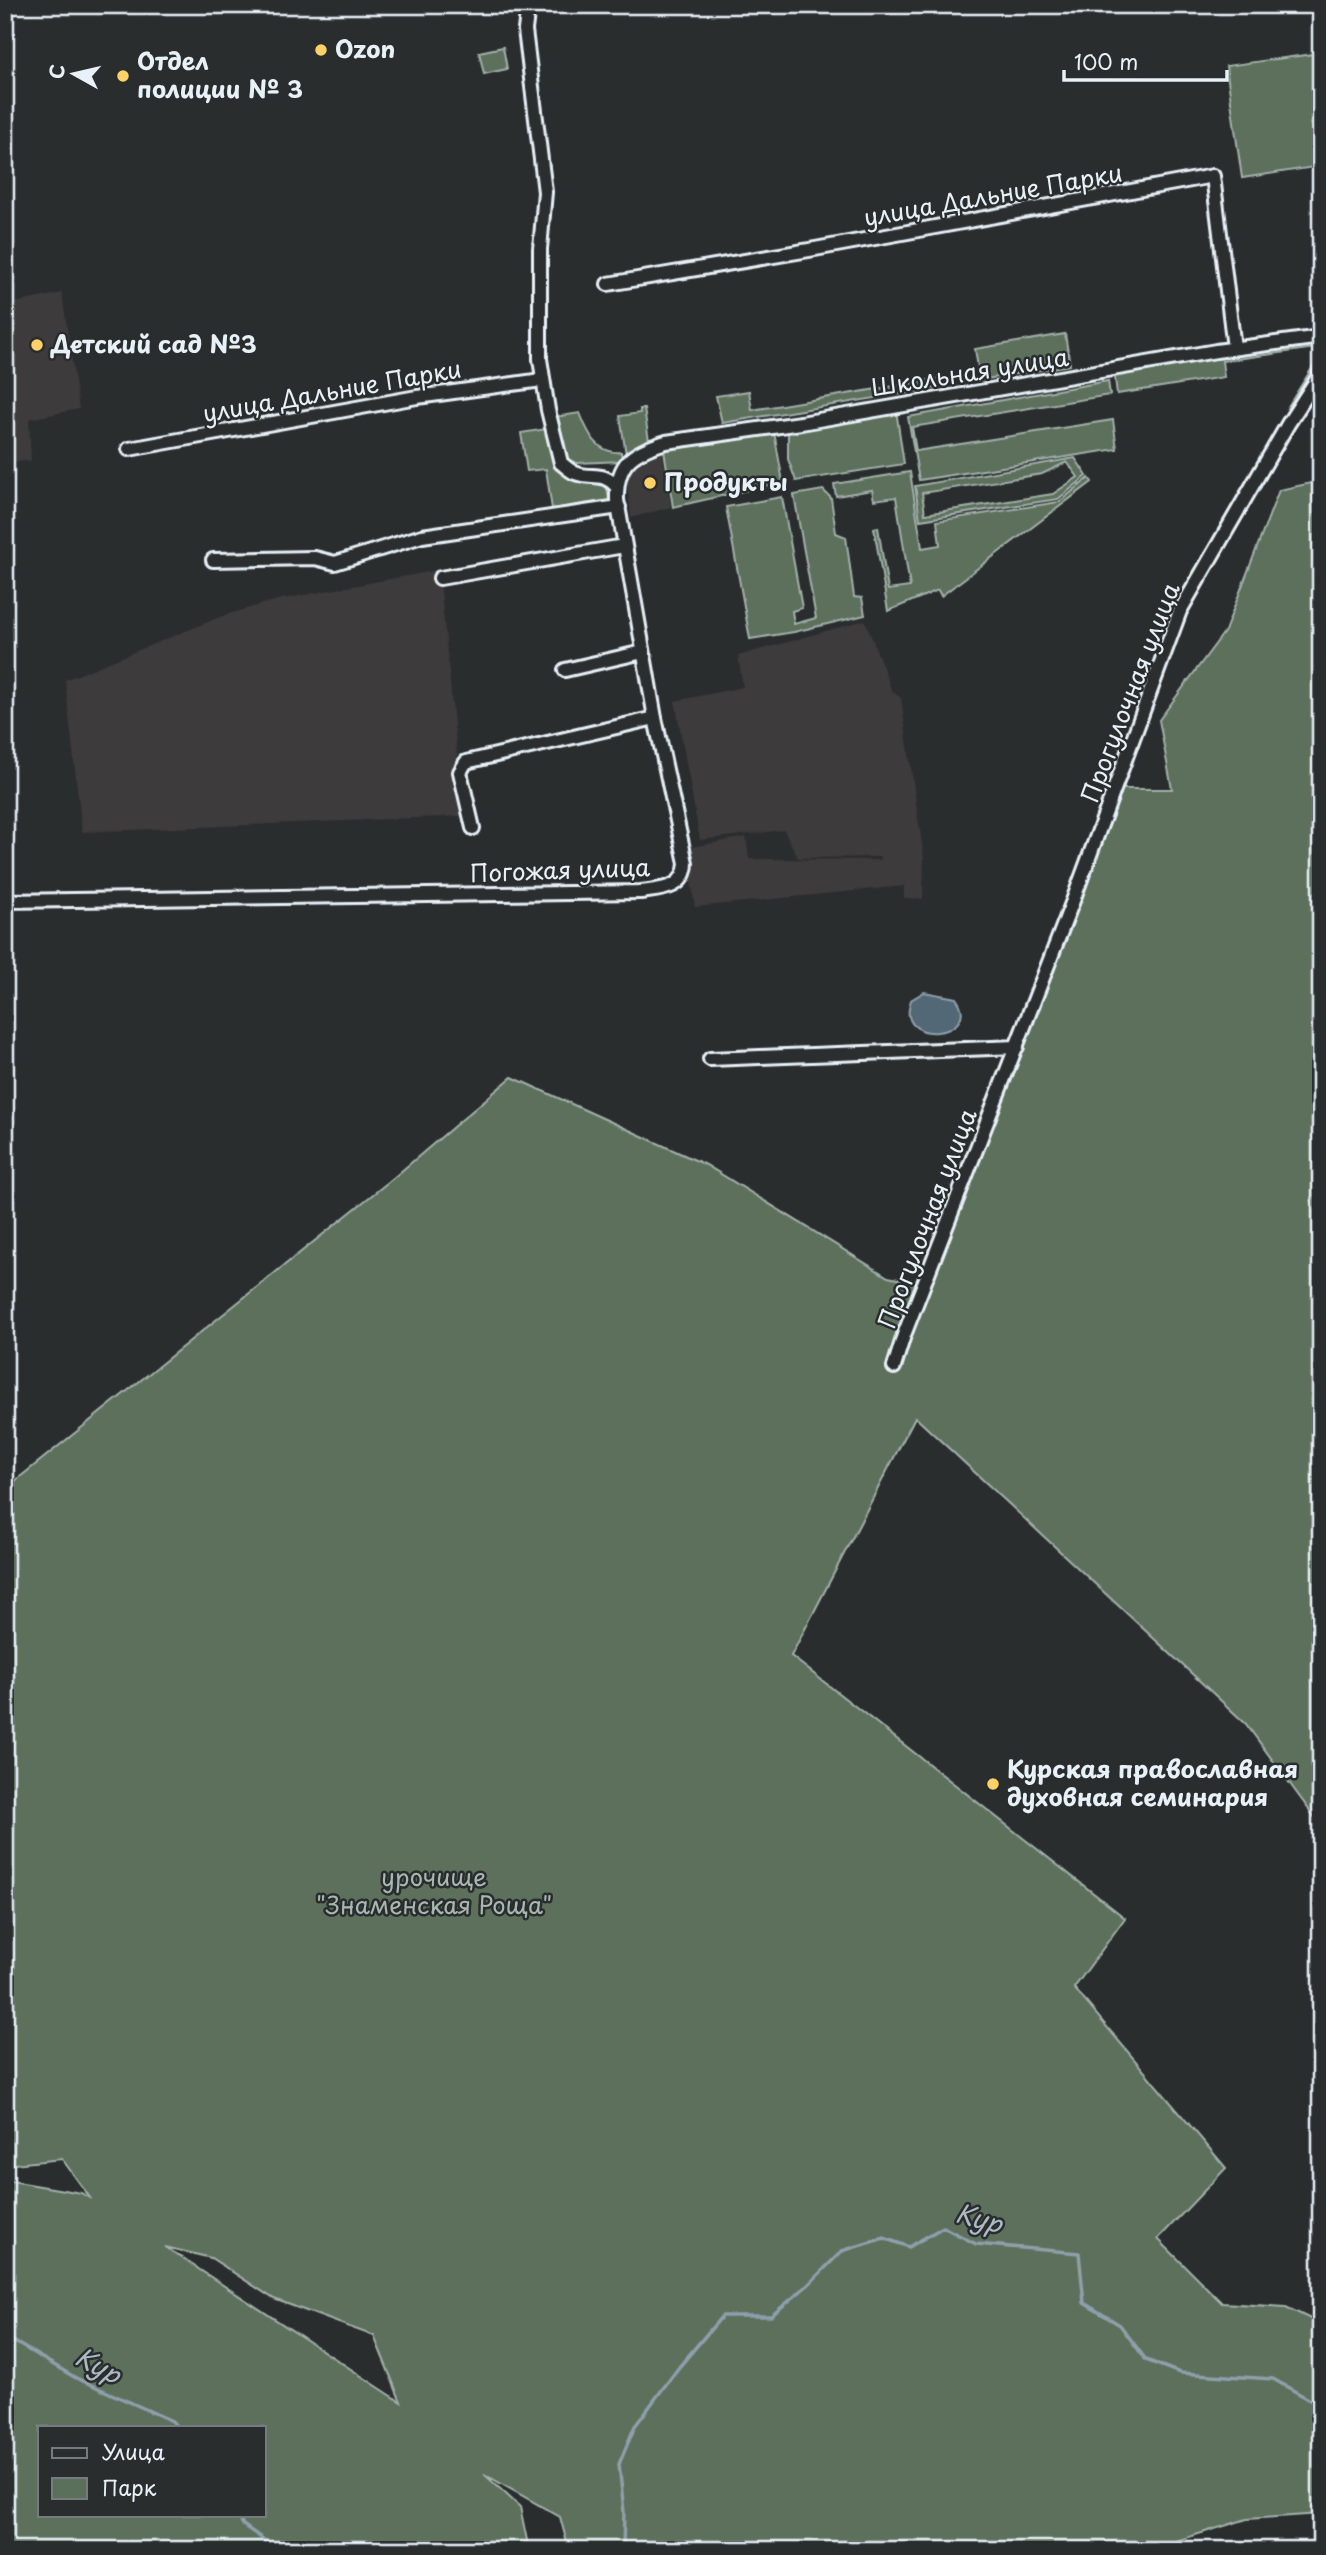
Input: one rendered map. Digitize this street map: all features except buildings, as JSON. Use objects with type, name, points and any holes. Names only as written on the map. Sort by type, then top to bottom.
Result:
[{"type":"street","points":[[528,5],[525,30],[545,192],[541,249],[542,380],[561,463],[575,473],[601,475],[617,487]]},
{"type":"street","name":"улица Дальние Парки","points":[[608,284],[1213,176],[1234,348]]},
{"type":"street","name":"Школьная улица","points":[[630,458],[645,448],[666,442],[801,422],[1234,348],[1321,337]]},
{"type":"street","name":"Прогулочная улица","points":[[894,1367],[1180,611],[1288,424],[1321,373]]},
{"type":"street","name":"улица Дальние Парки","points":[[130,449],[417,397],[518,381],[542,380]]},
{"type":"street","name":"Погожая улица","points":[[5,901],[628,892],[673,887],[686,873],[686,863],[655,718],[618,508],[617,487],[621,472],[630,458]]},
{"type":"street","points":[[212,561],[316,558],[335,563],[422,536],[618,508]]},
{"type":"street","points":[[440,578],[624,545]]},
{"type":"street","points":[[565,670],[643,652]]},
{"type":"street","points":[[473,828],[460,772],[466,762],[655,718]]},
{"type":"street","points":[[710,1059],[1017,1047]]},
{"type":"shaded area","name":"Детский сад №3","points":[[62,293],[79,409],[29,419],[31,461],[5,462],[5,305]]},
{"type":"shaded area","points":[[662,451],[671,507],[631,518],[628,468],[644,456]]},
{"type":"shaded area","points":[[439,570],[463,816],[82,832],[65,680],[225,615],[277,600]]},
{"type":"shaded area","points":[[865,620],[892,691],[901,698],[924,858],[923,899],[904,898],[904,886],[695,907],[686,848],[746,837],[749,859],[881,860],[880,857],[798,858],[784,830],[700,840],[675,701],[743,687],[738,656]]},
{"type":"green space","points":[[503,47],[507,69],[484,74],[479,52]]},
{"type":"green space","points":[[1321,53],[1321,166],[1242,178],[1226,66]]},
{"type":"green space","points":[[1065,334],[1070,365],[980,380],[975,349]]},
{"type":"green space","points":[[1321,337],[1321,378],[1299,414],[1287,408],[1319,357],[1315,348],[1222,361],[1224,377],[1117,394],[1114,370]]},
{"type":"green space","points":[[936,379],[937,388],[722,423],[716,396],[749,391],[752,410]]},
{"type":"green space","points":[[1108,381],[1110,395],[912,427],[916,451],[1113,420],[1117,449],[919,480],[908,417]]},
{"type":"green space","points":[[640,409],[644,409],[650,447],[627,461],[620,416],[640,413]]},
{"type":"green space","points":[[896,410],[904,464],[796,481],[788,459],[788,427]]},
{"type":"green space","points":[[580,413],[599,446],[605,450],[621,452],[622,461],[577,463],[563,458],[554,417]]},
{"type":"green space","points":[[546,429],[566,474],[578,482],[602,480],[607,487],[609,500],[552,509],[546,469],[527,471],[521,433]]},
{"type":"green space","points":[[774,432],[783,482],[673,507],[664,450]]},
{"type":"green space","points":[[1075,458],[1087,476],[1058,499],[920,520],[915,486]],"holes":[[[1067,462],[1078,477],[1053,494],[925,514],[922,493],[1042,474]]]},
{"type":"green space","points":[[910,472],[922,548],[940,545],[937,521],[1059,502],[1089,478],[1092,482],[941,596],[938,590],[888,611],[874,528],[878,527],[888,590],[910,587],[896,497],[874,500],[872,490],[836,496],[834,484]]},
{"type":"green space","name":"урочище \"Знаменская Роща\"","points":[[1321,481],[1321,1826],[1246,1724],[915,1417],[791,1656],[1125,1918],[1074,1988],[1226,2168],[1158,2239],[1222,2303],[1286,2307],[1321,2324],[1321,2514],[1247,2519],[1147,2550],[569,2550],[560,2517],[484,2474],[520,2507],[529,2550],[9,2550],[5,2544],[5,2180],[81,2193],[91,2199],[62,2159],[5,2165],[5,1489],[392,1179],[512,1077],[706,1165],[888,1277],[923,1284],[1108,789],[1172,789],[1159,720],[1225,631],[1279,490]],"holes":[[[165,2247],[211,2258],[274,2299],[374,2336],[401,2402]]]},
{"type":"green space","points":[[823,490],[831,498],[836,533],[846,537],[854,597],[862,598],[865,615],[794,632],[750,639],[726,507],[782,497],[802,608],[792,611],[794,624],[816,618],[794,495]]},
{"type":"water","points":[[924,992],[956,998],[962,1011],[959,1022],[950,1029],[938,1032],[925,1031],[915,1026],[909,1016],[911,1000]]},
{"type":"waterway","name":"Кур","points":[[623,2550],[624,2512],[619,2464],[635,2426],[679,2367],[722,2316],[771,2316],[808,2285],[842,2251],[884,2238],[909,2247],[943,2227],[976,2244],[1079,2253],[1084,2303],[1120,2325],[1146,2360],[1180,2373],[1273,2379],[1321,2406]]},
{"type":"waterway","name":"Кур","points":[[5,2332],[13,2341],[76,2378],[172,2421],[176,2426]]},
{"type":"waterway","name":"Кур","points":[[238,2516],[243,2525],[278,2550]]},
{"type":"place","name":"Ozon","points":[[321,50]]},
{"type":"place","name":"Отдел полиции № 3","points":[[123,76]]},
{"type":"place","name":"Детский сад №3","points":[[37,345]]},
{"type":"place","name":"Продукты","points":[[650,483]]},
{"type":"place","name":"Курская православная духовная семинария","points":[[993,1784]]}]
